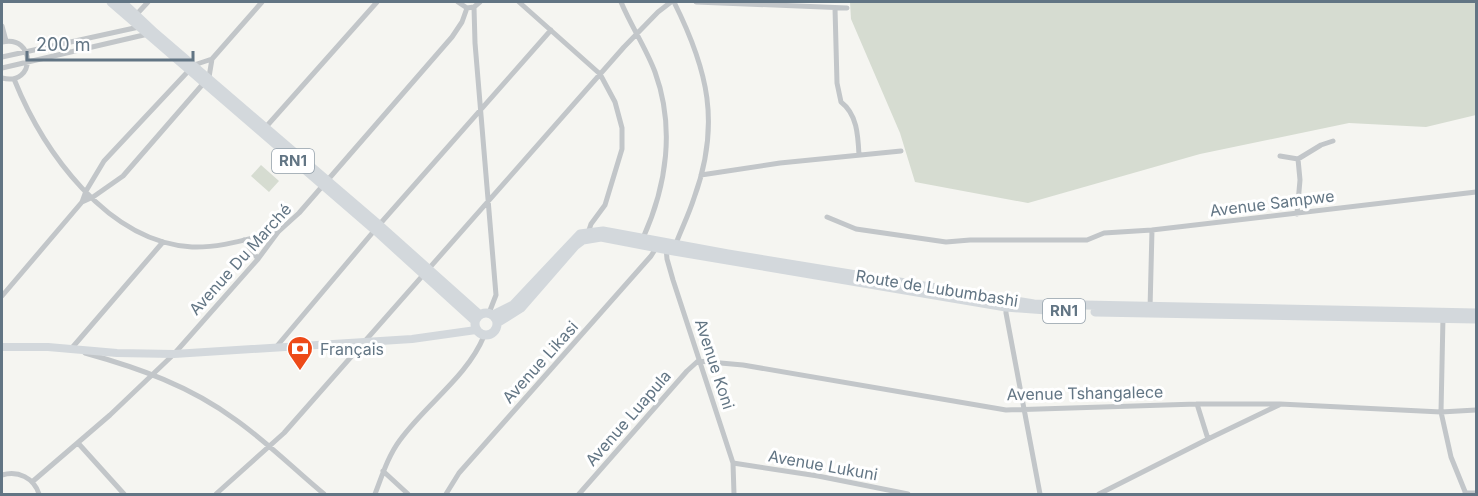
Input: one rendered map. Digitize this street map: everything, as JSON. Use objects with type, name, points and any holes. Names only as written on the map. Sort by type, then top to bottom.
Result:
[{"type":"highway","name":"RN1","points":[[111,2],[192,67],[485,322]]},
{"type":"highway","name":"RN1","points":[[122,2],[147,30]]},
{"type":"highway","name":"Route de Lubumbashi","points":[[585,236],[603,231],[643,238],[668,247]]},
{"type":"highway","name":"Route de Lubumbashi","points":[[585,236],[668,247],[1035,310],[1443,315],[1476,313]]},
{"type":"highway","points":[[485,322],[521,308],[585,236]]},
{"type":"highway","name":"Route de Lubumbashi","points":[[1443,315],[1476,319]]},
{"type":"main road","points":[[2,347],[174,354],[439,336],[485,322]]},
{"type":"street","points":[[136,15],[148,2]]},
{"type":"street","points":[[82,201],[93,197],[123,176],[206,80],[212,59],[262,2]]},
{"type":"street","points":[[264,130],[377,2]]},
{"type":"street","points":[[375,495],[383,471],[402,437],[472,359],[496,295],[475,43],[463,5],[480,2]]},
{"type":"street","points":[[519,2],[600,74],[622,128],[622,149],[605,205],[585,236]]},
{"type":"street","points":[[621,2],[655,73],[666,114],[664,169],[659,195],[643,238]]},
{"type":"street","points":[[216,495],[269,448],[637,33],[672,2]]},
{"type":"street","name":"Avenue Likasi","points":[[446,495],[466,465],[651,256],[668,247],[694,198],[708,141],[710,113],[702,70],[672,2]]},
{"type":"street","points":[[696,2],[847,8]]},
{"type":"street","name":"Avenue Du Marché","points":[[32,482],[78,443],[174,354],[258,260],[278,232],[299,213],[452,38],[462,22],[463,5]]},
{"type":"street","points":[[835,9],[837,83],[841,102],[849,108],[855,125],[859,155]]},
{"type":"street","points":[[2,26],[4,42],[18,43],[26,52],[28,63],[24,73],[14,79],[2,78]]},
{"type":"street","points":[[2,57],[147,30]]},
{"type":"street","points":[[2,68],[147,30]]},
{"type":"street","points":[[278,346],[377,227],[550,30]]},
{"type":"street","points":[[2,296],[82,201],[104,161],[192,67],[212,59]]},
{"type":"street","points":[[14,79],[44,140],[68,174],[134,229],[163,242],[201,246],[218,246],[278,232]]},
{"type":"street","points":[[1280,156],[1298,159],[1321,145],[1333,141]]},
{"type":"street","points":[[701,175],[780,163],[901,151]]},
{"type":"street","points":[[1297,214],[1300,180],[1298,159]]},
{"type":"street","name":"Avenue Sampwe","points":[[827,217],[856,229],[946,243],[970,240],[1087,240],[1104,233],[1152,230],[1476,192]]},
{"type":"street","points":[[1150,310],[1152,230]]},
{"type":"street","points":[[244,240],[258,260]]},
{"type":"street","points":[[163,242],[71,349],[153,374],[187,389],[218,407],[256,435],[324,495]]},
{"type":"street","name":"Avenue Koni","points":[[668,247],[698,361],[733,464],[734,494]]},
{"type":"street","points":[[1006,304],[1040,495]]},
{"type":"street","points":[[1443,315],[1441,412],[1451,457],[1466,494],[1476,492]]},
{"type":"street","name":"Avenue Tshangalece","points":[[698,361],[743,365],[1006,410],[1197,404],[1280,404],[1441,412],[1476,410]]},
{"type":"street","name":"Avenue Luapula","points":[[579,495],[698,361]]},
{"type":"street","points":[[1197,404],[1208,439]]},
{"type":"street","points":[[1099,495],[1280,404]]},
{"type":"street","points":[[78,443],[124,495]]},
{"type":"street","name":"Avenue Lukuni","points":[[733,464],[818,476],[908,495]]},
{"type":"street","points":[[383,471],[408,495]]},
{"type":"street","points":[[2,475],[16,473],[32,482],[39,495]]},
{"type":"shaded area","points":[[850,2],[1476,2],[1476,115],[1426,127],[1349,123],[1200,154],[1028,203],[915,182],[900,133],[851,19]]},
{"type":"shaded area","points":[[261,165],[279,181],[269,192],[251,176]]},
{"type":"place","name":"Français","points":[[300,372]]}]
